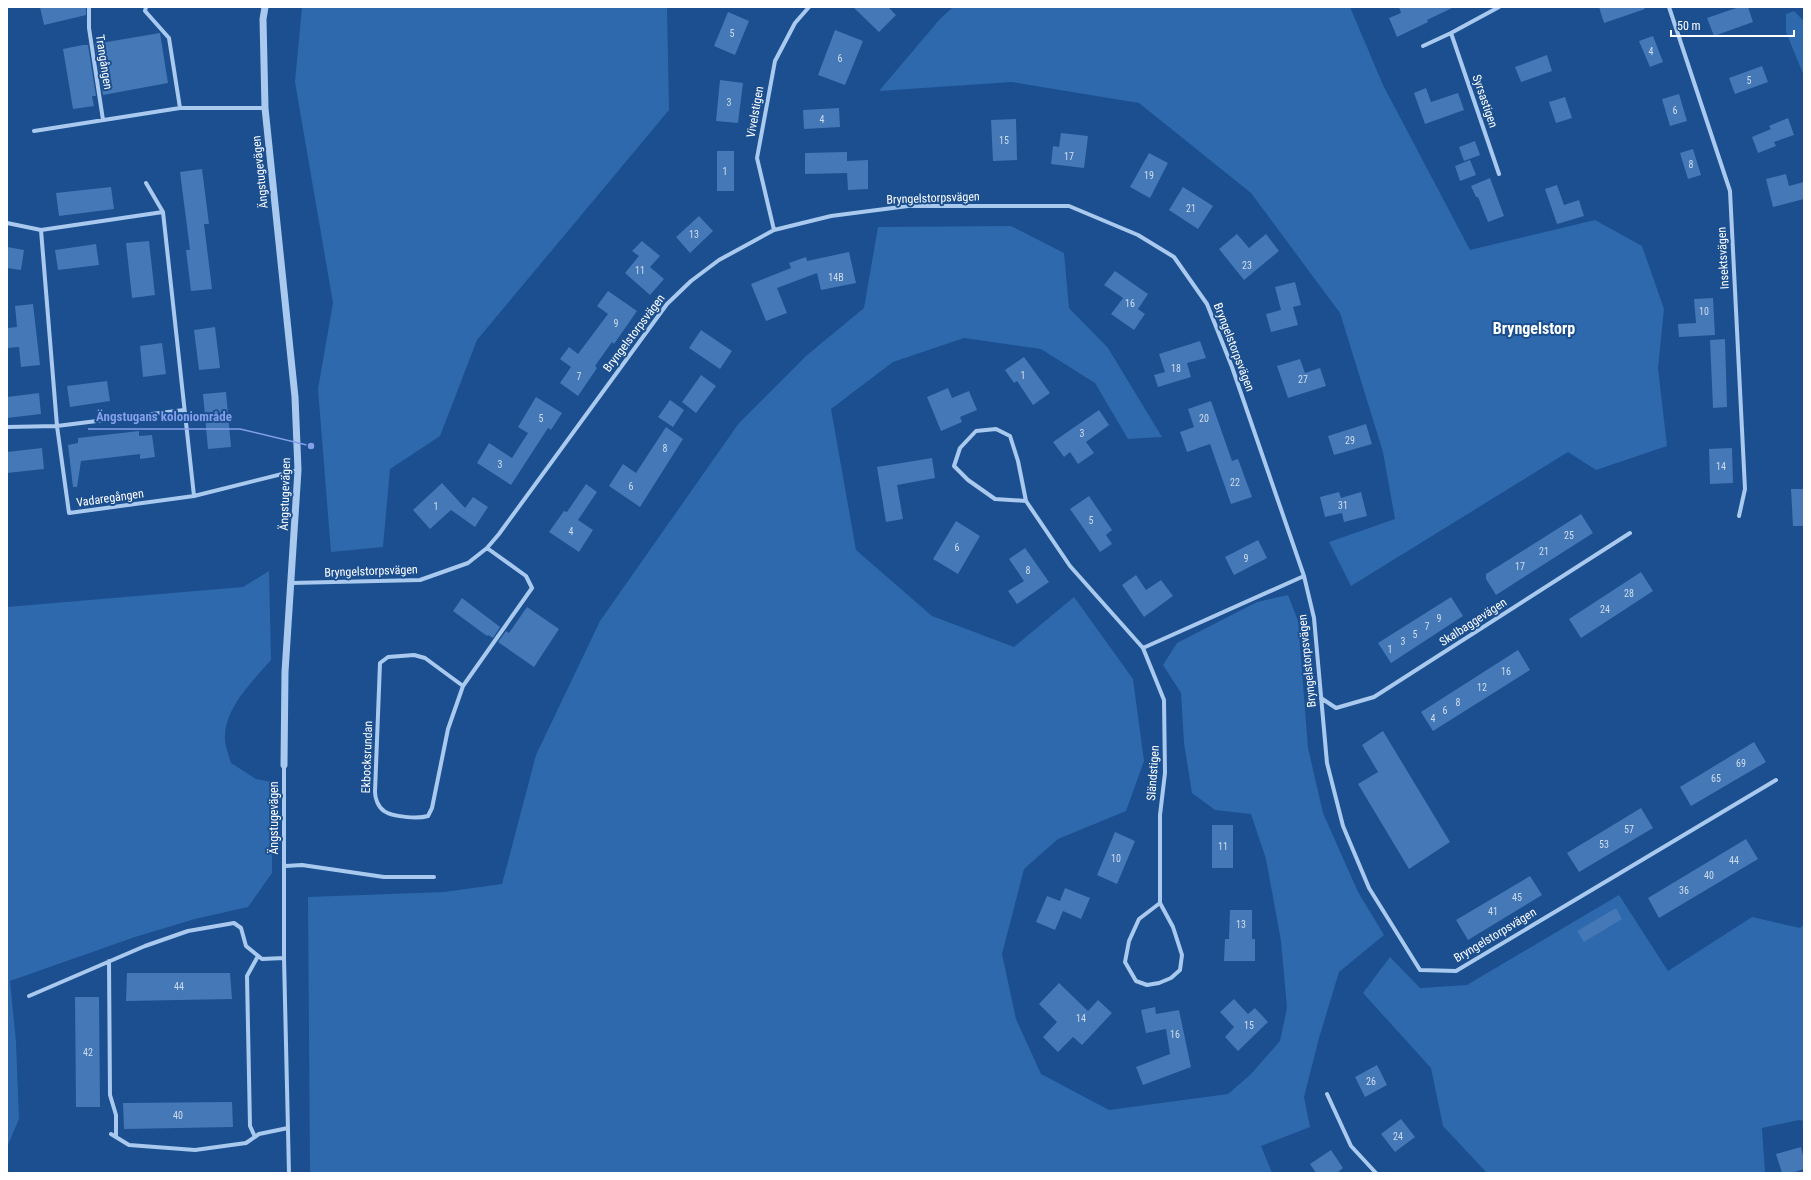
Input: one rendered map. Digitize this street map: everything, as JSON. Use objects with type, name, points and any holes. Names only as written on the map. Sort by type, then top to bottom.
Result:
[{"type":"street","name":"Trangången","points":[[89,7],[89,28],[103,120]]},
{"type":"street","points":[[146,7],[145,11],[170,38],[180,108]]},
{"type":"street","name":"Ängstugevägen","points":[[265,7],[263,18],[265,108],[295,397],[298,470],[285,672],[284,958],[289,1173]]},
{"type":"street","name":"Vivelstigen","points":[[774,230],[757,158],[774,61],[795,23],[809,7]]},
{"type":"street","points":[[1423,46],[1451,33],[1499,7]]},
{"type":"street","name":"Insektsvägen","points":[[1669,7],[1730,191],[1745,489],[1739,516]]},
{"type":"street","name":"Syrsastigen","points":[[1451,33],[1500,174]]},
{"type":"street","points":[[34,131],[180,108],[265,108]]},
{"type":"street","points":[[146,183],[162,212],[194,496]]},
{"type":"street","name":"Bryngelstorpsvägen","points":[[291,583],[420,580],[468,563],[487,548],[667,304],[691,281],[719,260],[774,230],[831,216],[908,206],[1069,206],[1138,235],[1174,257],[1207,304],[1232,367],[1304,576],[1314,618],[1327,763],[1342,826],[1369,888],[1420,970],[1456,971],[1776,780]]},
{"type":"street","points":[[7,223],[41,230],[162,212]]},
{"type":"street","name":"Vadaregången","points":[[41,230],[57,426],[69,513],[194,496],[298,470]]},
{"type":"street","points":[[7,428],[57,426],[184,410]]},
{"type":"street","name":"Sländstigen","points":[[1026,501],[995,499],[968,480],[954,466],[960,448],[976,431],[996,429],[1010,436],[1018,461],[1026,501],[1070,566],[1143,648],[1164,700],[1165,773],[1160,815],[1160,903],[1173,927],[1182,955],[1180,970],[1171,978],[1159,983],[1147,985],[1136,982],[1125,962],[1129,941],[1139,919],[1160,903]]},
{"type":"street","name":"Skalbaggevägen","points":[[1321,698],[1336,708],[1374,697],[1630,533]]},
{"type":"street","name":"Ekbocksrundan","points":[[462,686],[425,658],[414,654],[388,656],[380,663],[375,799],[384,811],[400,816],[428,816],[432,808],[448,729],[462,686],[532,588],[526,576],[487,548]]},
{"type":"street","points":[[1143,648],[1304,576]]},
{"type":"street","points":[[285,866],[302,865],[384,877],[434,877]]},
{"type":"street","points":[[29,996],[145,946],[188,931],[234,923],[241,928],[246,946],[262,959],[284,958]]},
{"type":"street","points":[[255,1137],[250,1126],[247,976],[258,956]]},
{"type":"street","points":[[109,961],[110,1095],[116,1115],[116,1137]]},
{"type":"street","points":[[1327,1094],[1351,1146],[1376,1173]]},
{"type":"street","points":[[110,1134],[129,1145],[195,1150],[246,1144],[255,1137],[274,1130],[288,1128]]},
{"type":"shaded area","points":[[302,7],[667,7],[669,110],[477,340],[440,436],[390,469],[383,547],[331,552],[318,389],[333,303],[295,82]]},
{"type":"shaded area","points":[[953,7],[1350,7],[1383,85],[1470,250],[1595,220],[1642,246],[1664,309],[1658,368],[1667,446],[1596,470],[1568,452],[1351,586],[1329,542],[1395,519],[1383,452],[1340,313],[1251,193],[1139,103],[1012,82],[879,91],[940,19]]},
{"type":"shaded area","points":[[1794,11],[1804,21],[1804,76],[1786,32],[1786,14]]},
{"type":"shaded area","points":[[1011,226],[1064,253],[1069,308],[1108,348],[1162,437],[1128,439],[1095,383],[1041,349],[964,338],[893,362],[831,409],[856,550],[932,616],[1014,647],[1074,597],[1133,679],[1144,761],[1126,811],[1058,839],[1024,869],[1002,954],[1016,1019],[1041,1074],[1109,1110],[1228,1094],[1251,1074],[1280,1041],[1287,1008],[1281,941],[1266,859],[1251,814],[1215,810],[1192,793],[1184,743],[1181,693],[1163,665],[1177,643],[1257,602],[1288,595],[1298,621],[1308,748],[1323,813],[1358,892],[1384,935],[1339,972],[1319,1038],[1304,1097],[1310,1127],[1261,1146],[1272,1173],[310,1173],[308,897],[444,892],[502,884],[536,755],[600,621],[739,423],[806,356],[864,308],[878,227]]},
{"type":"shaded area","points":[[269,571],[271,660],[235,704],[230,714],[225,739],[231,763],[256,779],[272,782],[272,873],[248,907],[195,919],[135,937],[10,981],[16,1042],[19,1119],[7,1147],[7,607],[243,587]]},
{"type":"shaded area","points":[[1619,895],[1668,971],[1752,917],[1800,928],[1804,925],[1804,1121],[1799,1120],[1762,1128],[1765,1173],[1487,1173],[1443,1126],[1431,1068],[1363,993],[1390,957],[1420,988],[1467,985]]},
{"type":"building","points":[[40,7],[86,7],[86,15],[44,25]]},
{"type":"building","points":[[853,7],[888,7],[896,15],[879,32]]},
{"type":"building","points":[[1399,7],[1454,7],[1397,37],[1389,18],[1401,13]]},
{"type":"building","points":[[1599,7],[1644,7],[1645,9],[1604,23]]},
{"type":"building","points":[[1739,7],[1748,7],[1753,22],[1714,36],[1707,18]]},
{"type":"building","points":[[728,12],[749,21],[735,55],[714,46]]},
{"type":"building","points":[[835,30],[863,41],[845,85],[818,75]]},
{"type":"building","points":[[160,33],[168,83],[103,95],[95,44]]},
{"type":"building","points":[[1653,36],[1663,62],[1650,67],[1639,41]]},
{"type":"building","points":[[88,45],[96,96],[92,96],[94,106],[73,109],[63,49]]},
{"type":"building","points":[[1547,55],[1552,71],[1521,82],[1515,67]]},
{"type":"building","points":[[1762,66],[1768,82],[1735,94],[1729,78]]},
{"type":"building","points":[[720,80],[743,83],[738,123],[716,121]]},
{"type":"building","points":[[1426,88],[1431,102],[1458,93],[1464,110],[1425,124],[1414,93]]},
{"type":"building","points":[[1679,94],[1687,121],[1670,126],[1662,99]]},
{"type":"building","points":[[1565,97],[1572,118],[1556,123],[1549,102]]},
{"type":"building","points":[[839,108],[840,127],[804,129],[803,110]]},
{"type":"building","points":[[1788,118],[1794,135],[1774,142],[1776,146],[1758,153],[1752,137],[1771,129],[1769,126]]},
{"type":"building","points":[[1016,119],[1017,160],[993,161],[991,120]]},
{"type":"building","points":[[1061,133],[1088,136],[1084,168],[1051,164],[1053,146],[1059,147]]},
{"type":"building","points":[[1475,141],[1480,155],[1464,161],[1459,147]]},
{"type":"building","points":[[1693,149],[1701,175],[1688,179],[1680,153]]},
{"type":"building","points":[[717,151],[734,151],[734,191],[717,191]]},
{"type":"building","points":[[847,152],[847,161],[868,160],[868,189],[848,190],[847,173],[805,174],[805,153]]},
{"type":"building","points":[[1149,153],[1168,163],[1150,198],[1130,187]]},
{"type":"building","points":[[1470,160],[1476,175],[1460,181],[1455,166]]},
{"type":"building","points":[[202,169],[209,224],[204,224],[212,289],[191,291],[186,250],[190,250],[180,172]]},
{"type":"building","points":[[1786,174],[1789,186],[1804,182],[1804,199],[1773,207],[1766,179]]},
{"type":"building","points":[[1490,178],[1504,216],[1488,222],[1478,197],[1476,197],[1471,186]]},
{"type":"building","points":[[1557,185],[1564,205],[1579,200],[1584,216],[1557,224],[1545,189]]},
{"type":"building","points":[[111,187],[114,209],[59,216],[56,193]]},
{"type":"building","points":[[1183,187],[1213,206],[1198,229],[1169,210]]},
{"type":"building","points":[[699,216],[713,231],[690,253],[676,237]]},
{"type":"building","points":[[1237,234],[1249,248],[1266,234],[1279,251],[1244,280],[1219,249]]},
{"type":"building","points":[[149,241],[155,295],[132,298],[126,243]]},
{"type":"building","points":[[642,241],[660,256],[650,267],[664,279],[650,295],[625,273],[639,256],[632,251]]},
{"type":"building","points":[[96,244],[99,265],[58,270],[55,250]]},
{"type":"building","points":[[7,247],[24,250],[21,270],[7,268]]},
{"type":"building","points":[[849,252],[856,283],[821,290],[817,273],[777,288],[787,313],[766,321],[751,284],[791,268],[789,263],[806,257],[807,261]]},
{"type":"building","points":[[1115,271],[1148,294],[1138,309],[1145,314],[1134,330],[1111,314],[1123,298],[1104,285]]},
{"type":"building","points":[[1295,282],[1301,305],[1293,307],[1298,325],[1271,332],[1266,314],[1281,310],[1275,287]]},
{"type":"building","points":[[608,291],[637,311],[614,344],[612,342],[595,366],[597,368],[578,396],[560,383],[571,367],[560,359],[569,347],[578,354],[608,314],[597,306]]},
{"type":"building","points":[[1713,298],[1715,335],[1679,337],[1678,324],[1696,323],[1694,299]]},
{"type":"building","points":[[33,304],[40,365],[21,367],[19,347],[7,348],[7,328],[17,327],[15,306]]},
{"type":"building","points":[[215,327],[220,368],[199,370],[194,330]]},
{"type":"building","points":[[701,330],[732,351],[720,369],[689,348]]},
{"type":"building","points":[[1725,339],[1727,407],[1713,408],[1710,340]]},
{"type":"building","points":[[1200,341],[1206,358],[1187,363],[1191,377],[1158,387],[1154,375],[1165,372],[1159,354]]},
{"type":"building","points":[[162,343],[166,374],[143,377],[140,346]]},
{"type":"building","points":[[1024,357],[1050,393],[1033,405],[1017,381],[1014,383],[1005,370]]},
{"type":"building","points":[[1300,359],[1305,373],[1320,368],[1326,386],[1288,398],[1277,366]]},
{"type":"building","points":[[701,375],[716,386],[696,413],[682,402]]},
{"type":"building","points":[[107,381],[110,401],[70,407],[67,386]]},
{"type":"building","points":[[948,388],[952,398],[969,391],[977,410],[960,417],[962,422],[941,431],[927,397]]},
{"type":"building","points":[[226,392],[231,447],[208,449],[203,394]]},
{"type":"building","points":[[39,393],[41,414],[7,418],[7,397]]},
{"type":"building","points":[[536,397],[562,413],[551,430],[548,428],[511,485],[477,463],[489,443],[512,458],[528,433],[518,427]]},
{"type":"building","points":[[670,400],[684,410],[673,427],[658,417]]},
{"type":"building","points":[[1211,401],[1232,461],[1238,459],[1252,497],[1231,504],[1210,444],[1187,452],[1180,432],[1194,427],[1188,409]]},
{"type":"building","points":[[1099,410],[1109,425],[1086,442],[1094,453],[1078,464],[1070,452],[1064,457],[1053,442]]},
{"type":"building","points":[[1366,424],[1372,444],[1334,455],[1328,436]]},
{"type":"building","points":[[666,427],[683,439],[640,507],[609,486],[623,464],[636,473]]},
{"type":"building","points":[[139,431],[139,436],[152,435],[155,457],[140,459],[140,454],[81,461],[77,487],[73,487],[68,445],[78,443],[78,438]]},
{"type":"building","points":[[42,448],[44,469],[7,473],[7,452]]},
{"type":"building","points":[[1732,448],[1733,483],[1710,484],[1709,449]]},
{"type":"building","points":[[932,458],[935,478],[897,485],[903,519],[886,522],[877,467]]},
{"type":"building","points":[[442,483],[465,508],[473,497],[488,507],[475,527],[451,510],[430,529],[413,510]]},
{"type":"building","points":[[586,484],[597,492],[578,520],[593,530],[579,552],[549,532],[564,511],[567,512]]},
{"type":"building","points":[[1791,489],[1804,489],[1804,526],[1793,526]]},
{"type":"building","points":[[1339,492],[1341,498],[1361,492],[1367,516],[1344,522],[1342,513],[1325,517],[1320,497]]},
{"type":"building","points":[[1089,496],[1112,530],[1106,535],[1112,544],[1100,552],[1070,509]]},
{"type":"building","points":[[1581,514],[1593,533],[1496,595],[1486,579],[1486,574]]},
{"type":"building","points":[[956,521],[980,536],[958,574],[933,559]]},
{"type":"building","points":[[1258,540],[1267,558],[1234,575],[1225,557]]},
{"type":"building","points":[[1025,548],[1049,582],[1017,604],[1008,591],[1024,581],[1009,559]]},
{"type":"building","points":[[1641,572],[1653,591],[1581,638],[1569,619]]},
{"type":"building","points":[[1136,575],[1146,590],[1161,580],[1173,596],[1144,617],[1122,585]]},
{"type":"building","points":[[1451,597],[1463,616],[1391,663],[1378,643]]},
{"type":"building","points":[[462,598],[500,627],[493,638],[488,635],[487,636],[453,611]]},
{"type":"building","points":[[527,607],[559,629],[534,667],[498,642],[506,631],[509,633]]},
{"type":"building","points":[[1518,650],[1530,670],[1433,731],[1421,712]]},
{"type":"building","points":[[1383,731],[1450,842],[1409,869],[1358,784],[1378,772],[1362,745]]},
{"type":"building","points":[[1754,742],[1766,762],[1691,806],[1680,787]]},
{"type":"building","points":[[1641,808],[1653,828],[1579,872],[1567,853]]},
{"type":"building","points":[[1212,825],[1233,825],[1233,868],[1212,868]]},
{"type":"building","points":[[1115,832],[1135,841],[1117,884],[1097,875]]},
{"type":"building","points":[[1746,839],[1758,859],[1659,918],[1648,898]]},
{"type":"building","points":[[1530,876],[1542,895],[1468,940],[1456,920]]},
{"type":"building","points":[[1065,888],[1090,898],[1081,919],[1063,911],[1055,930],[1036,922],[1047,896],[1060,901]]},
{"type":"building","points":[[1616,908],[1622,919],[1584,942],[1577,931]]},
{"type":"building","points":[[1230,910],[1252,910],[1252,939],[1255,939],[1255,961],[1224,961],[1225,939],[1229,939]]},
{"type":"building","points":[[127,973],[230,973],[232,999],[126,1001]]},
{"type":"building","points":[[1059,983],[1088,1011],[1098,1000],[1112,1013],[1082,1045],[1073,1037],[1058,1052],[1043,1037],[1057,1022],[1039,1004]]},
{"type":"building","points":[[75,997],[99,997],[100,1107],[76,1107]]},
{"type":"building","points":[[1234,999],[1248,1014],[1255,1008],[1268,1022],[1238,1051],[1225,1037],[1234,1027],[1220,1012]]},
{"type":"building","points":[[1155,1007],[1156,1014],[1179,1010],[1191,1067],[1143,1085],[1136,1067],[1170,1054],[1166,1029],[1146,1033],[1141,1010]]},
{"type":"building","points":[[1377,1065],[1387,1085],[1365,1097],[1355,1077]]},
{"type":"building","points":[[232,1102],[233,1127],[124,1129],[123,1103]]},
{"type":"building","points":[[1401,1119],[1415,1137],[1395,1152],[1381,1134]]},
{"type":"building","points":[[1801,1147],[1804,1160],[1804,1169],[1791,1173],[1782,1173],[1776,1154]]},
{"type":"building","points":[[1331,1150],[1343,1168],[1337,1173],[1316,1173],[1310,1164]]},
{"type":"place","name":"Ängstugans koloniområde","points":[[311,446]]},
{"type":"district","name":"Bryngelstorp","points":[[1534,328]]}]
